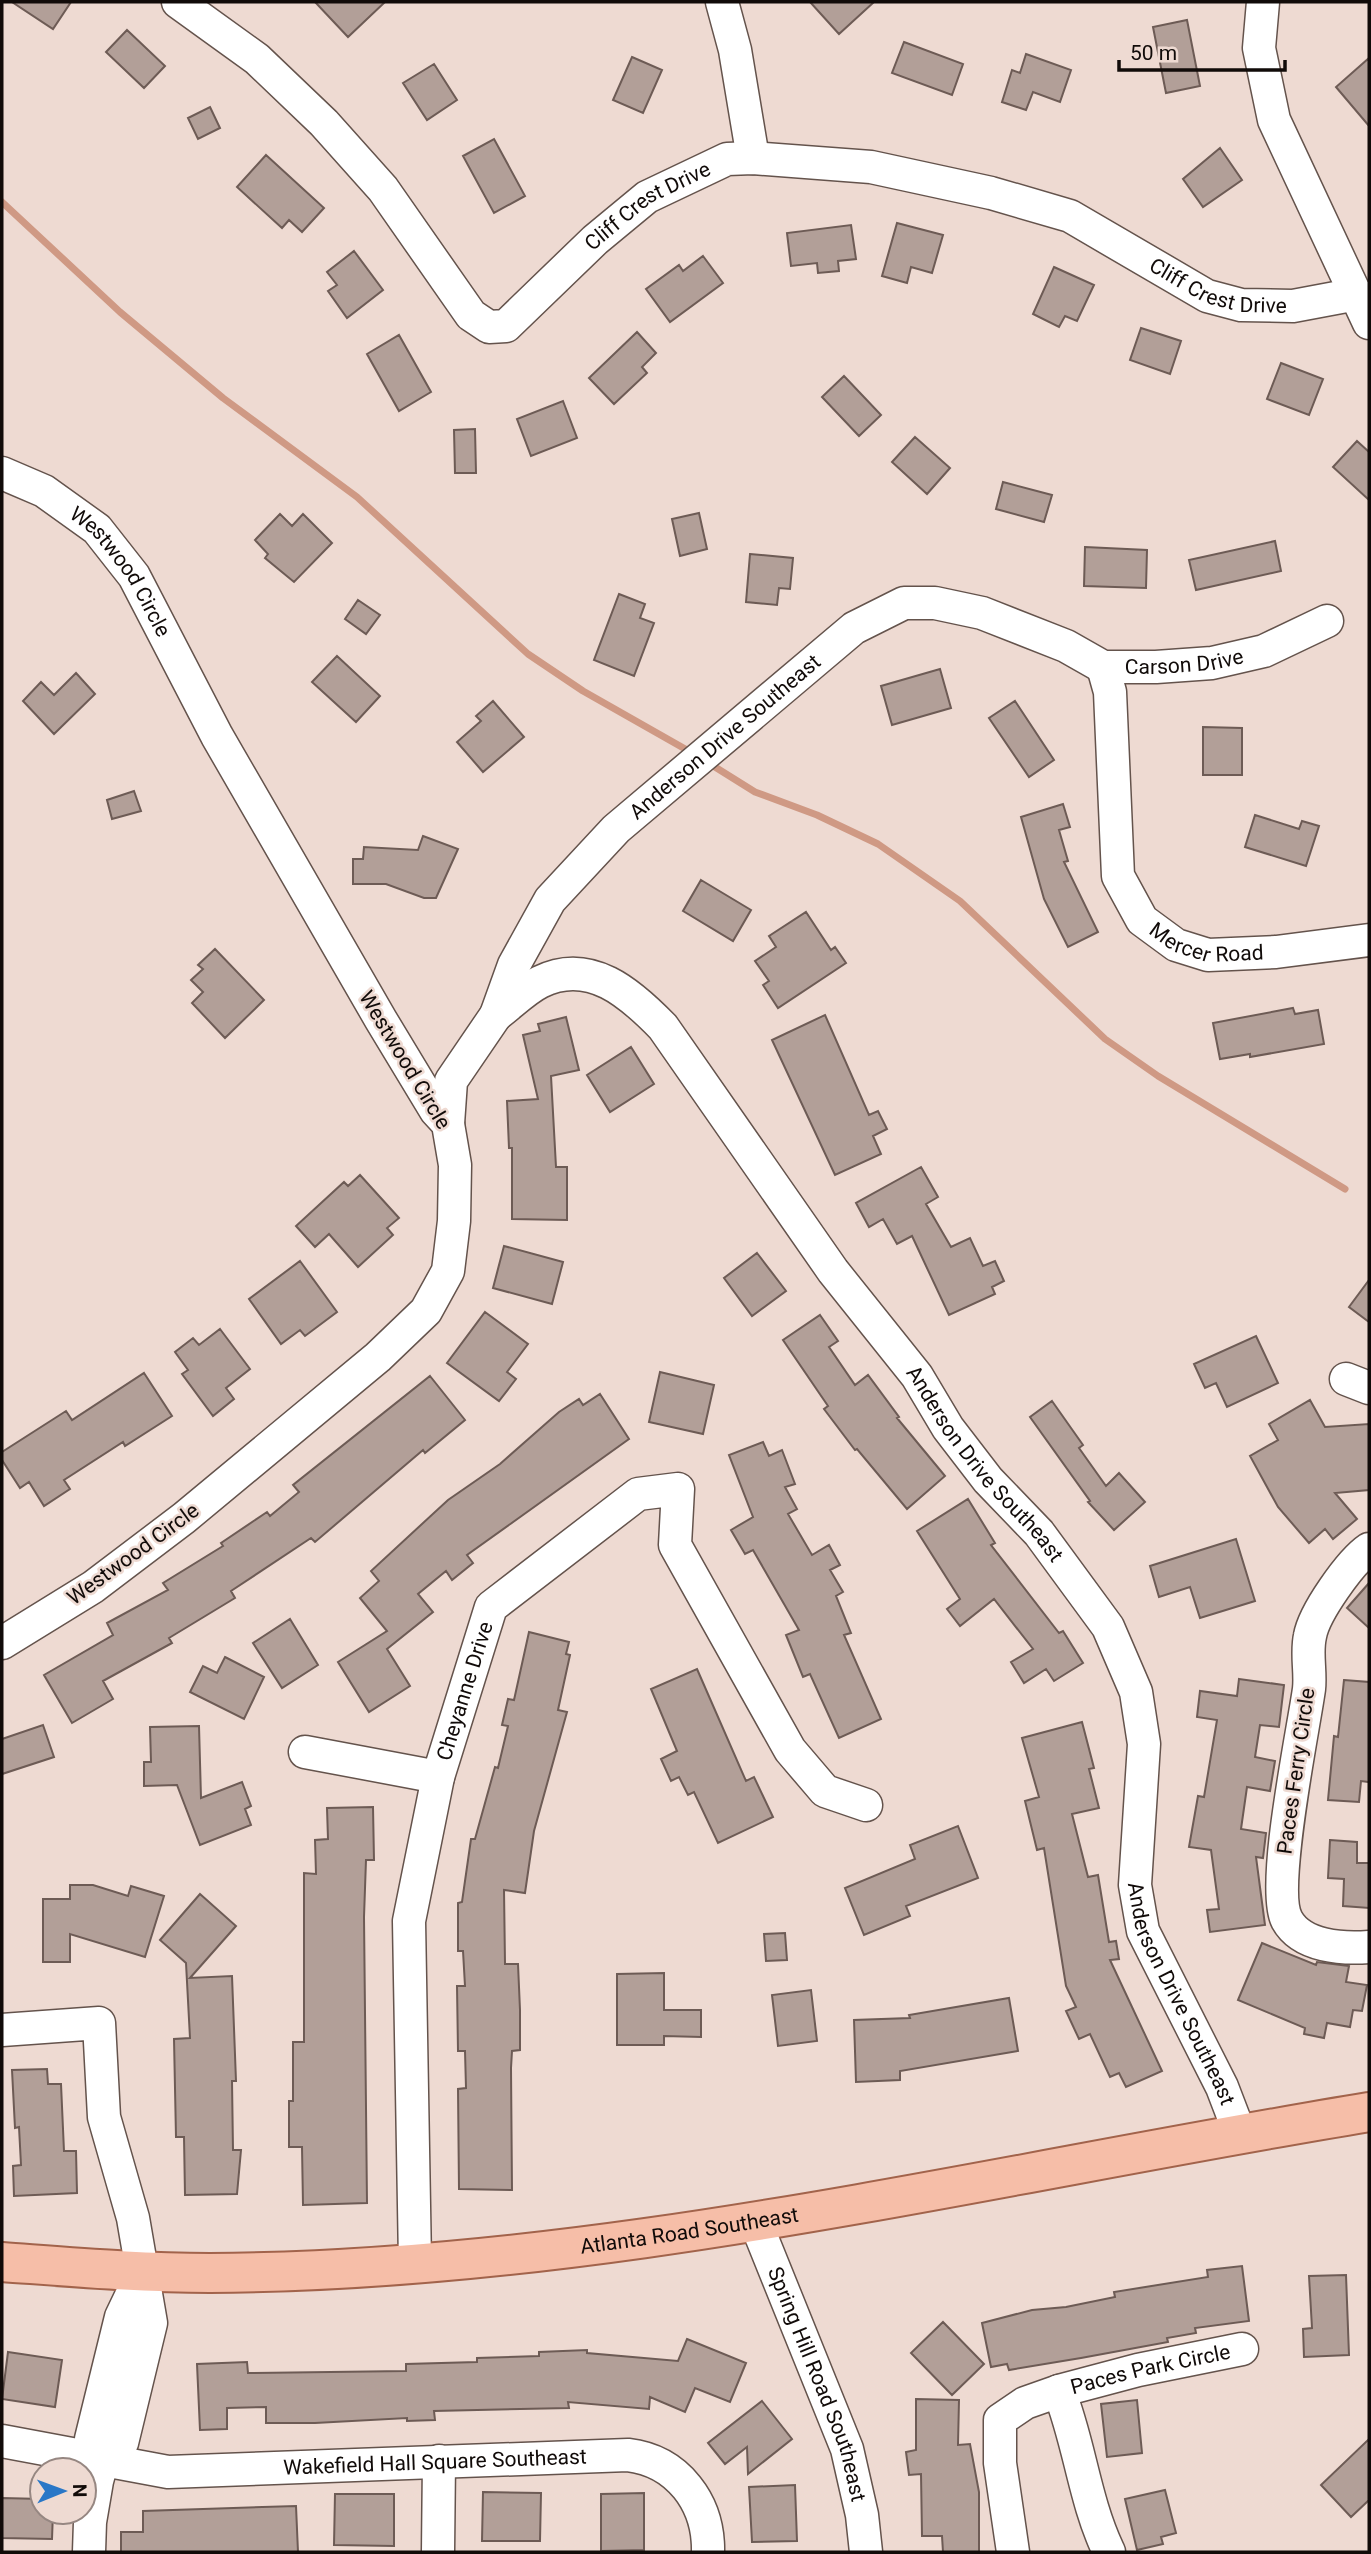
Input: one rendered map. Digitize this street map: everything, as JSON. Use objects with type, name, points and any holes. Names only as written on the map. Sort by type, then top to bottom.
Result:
[{"type":"main road","name":"Atlanta Road Southeast","points":[[2,2262],[143,2271],[277,2270],[415,2262],[622,2241],[755,2221],[1369,2112]]},
{"type":"street","name":"Cliff Crest Drive","points":[[178,2],[257,59],[324,123],[383,189],[471,315],[489,327],[506,326],[595,240],[647,197],[727,159],[753,158],[871,167],[991,193],[1070,216],[1207,296],[1241,305],[1293,306],[1357,294]]},
{"type":"street","points":[[722,2],[735,50],[753,158]]},
{"type":"street","points":[[1263,2],[1259,48],[1274,120],[1369,323]]},
{"type":"street","name":"Westwood Circle","points":[[2,473],[44,491],[97,529],[134,576],[231,760],[381,1020],[436,1111],[449,1124],[455,1164],[454,1221],[448,1270],[426,1311],[378,1357],[184,1518],[93,1587],[2,1643]]},
{"type":"street","name":"Anderson Drive Southeast","points":[[449,1124],[451,1080],[496,1015],[514,965],[550,900],[616,829],[854,628],[904,603],[935,603],[982,613],[1040,636]]},
{"type":"street","name":"Carson Drive","points":[[1040,636],[1103,667],[1212,663],[1264,651],[1327,621]]},
{"type":"street","name":"Mercer Road","points":[[1103,667],[1110,692],[1118,876],[1142,920],[1177,945],[1208,955],[1276,952],[1369,940]]},
{"type":"street","name":"Anderson Drive Southeast","points":[[496,1015],[540,981],[574,974],[604,979],[633,996],[663,1027],[833,1271],[917,1376],[948,1428],[988,1480],[1040,1533],[1108,1627],[1136,1692],[1144,1744],[1135,1885],[1143,1931],[1222,2087],[1240,2134]]},
{"type":"street","name":"Cheyanne Drive","points":[[415,2262],[409,1921],[438,1777],[491,1607],[638,1494],[678,1489],[675,1545],[790,1750],[825,1791],[866,1805]]},
{"type":"street","name":"Paces Ferry Circle","points":[[1369,1549],[1332,1593],[1310,1634],[1309,1687],[1300,1735],[1281,1900],[1288,1922],[1303,1935],[1327,1946],[1369,1947]]},
{"type":"street","points":[[305,1752],[438,1777]]},
{"type":"street","points":[[2,2030],[99,2023],[104,2118],[133,2218],[143,2271],[150,2323],[122,2444],[103,2459],[90,2522],[89,2552]]},
{"type":"street","name":"Spring Hill Road Southeast","points":[[755,2221],[847,2449],[862,2515],[866,2552]]},
{"type":"street","name":"Paces Park Circle","points":[[1013,2552],[1000,2463],[1000,2420],[1025,2403],[1059,2391],[1138,2370],[1242,2348]]},
{"type":"street","name":"Paces Park Circle","points":[[1059,2391],[1069,2417],[1085,2492],[1108,2552]]},
{"type":"street","name":"Wakefield Hall Square Southeast","points":[[2,2441],[103,2459],[139,2469],[167,2472],[628,2455],[646,2457],[664,2465],[682,2481],[706,2517],[708,2552]]},
{"type":"street","points":[[438,2552],[439,2461]]},
{"type":"building","points":[[12,2],[71,2],[53,29]]},
{"type":"building","points":[[315,2],[385,2],[348,37]]},
{"type":"building","points":[[810,2],[874,2],[839,34]]},
{"type":"building","points":[[1187,20],[1200,86],[1166,93],[1153,27]]},
{"type":"building","points":[[127,30],[165,66],[144,88],[106,52]]},
{"type":"building","points":[[904,42],[963,64],[952,95],[892,73]]},
{"type":"building","points":[[1026,54],[1071,70],[1060,102],[1033,92],[1026,110],[1002,102],[1012,70],[1020,73]]},
{"type":"building","points":[[632,57],[662,70],[643,113],[613,100]]},
{"type":"building","points":[[1369,58],[1369,126],[1336,87]]},
{"type":"building","points":[[434,64],[457,100],[427,120],[403,83]]},
{"type":"building","points":[[210,107],[220,128],[198,139],[188,118]]},
{"type":"building","points":[[494,139],[525,196],[494,213],[463,156]]},
{"type":"building","points":[[1220,148],[1242,180],[1203,207],[1183,179]]},
{"type":"building","points":[[266,155],[324,208],[302,232],[289,220],[282,228],[237,187]]},
{"type":"building","points":[[897,223],[943,235],[932,273],[911,267],[907,283],[882,276]]},
{"type":"building","points":[[851,225],[856,259],[838,261],[839,271],[818,273],[817,263],[791,266],[787,233]]},
{"type":"building","points":[[354,251],[383,290],[347,318],[328,291],[337,285],[327,272]]},
{"type":"building","points":[[703,256],[723,283],[670,322],[646,289],[679,265],[683,271]]},
{"type":"building","points":[[1054,267],[1094,285],[1077,321],[1065,316],[1059,327],[1033,314]]},
{"type":"building","points":[[1141,328],[1181,341],[1170,374],[1130,360]]},
{"type":"building","points":[[637,332],[656,353],[642,367],[647,373],[614,404],[589,378]]},
{"type":"building","points":[[399,335],[431,392],[399,411],[367,354]]},
{"type":"building","points":[[1281,363],[1323,379],[1309,415],[1267,399]]},
{"type":"building","points":[[844,376],[881,415],[859,436],[822,397]]},
{"type":"building","points":[[563,401],[577,438],[531,456],[517,419]]},
{"type":"building","points":[[475,429],[476,473],[455,473],[454,430]]},
{"type":"building","points":[[915,437],[950,468],[927,494],[892,462]]},
{"type":"building","points":[[1357,441],[1369,452],[1369,500],[1333,467]]},
{"type":"building","points":[[1003,482],[1052,495],[1044,522],[996,509]]},
{"type":"building","points":[[699,513],[707,549],[680,556],[672,519]]},
{"type":"building","points":[[280,514],[292,526],[303,514],[332,543],[294,582],[265,558],[268,554],[255,540]]},
{"type":"building","points":[[1275,541],[1281,571],[1196,590],[1189,560]]},
{"type":"building","points":[[1085,547],[1147,550],[1146,588],[1084,586]]},
{"type":"building","points":[[750,554],[793,558],[790,589],[779,588],[777,605],[746,602]]},
{"type":"building","points":[[619,594],[645,604],[640,618],[654,623],[634,676],[594,660]]},
{"type":"building","points":[[358,600],[380,615],[366,634],[345,619]]},
{"type":"building","points":[[337,656],[380,696],[356,722],[312,682]]},
{"type":"building","points":[[940,669],[951,708],[892,725],[881,686]]},
{"type":"building","points":[[76,673],[95,694],[54,734],[23,701],[41,682],[54,695]]},
{"type":"building","points":[[493,701],[524,737],[483,772],[457,742],[481,721],[476,716]]},
{"type":"building","points":[[1015,701],[1054,760],[1029,777],[989,718]]},
{"type":"building","points":[[1203,727],[1242,728],[1242,775],[1203,775]]},
{"type":"building","points":[[134,791],[141,811],[112,819],[107,800]]},
{"type":"building","points":[[1063,804],[1070,827],[1059,830],[1068,861],[1064,862],[1098,932],[1068,947],[1044,899],[1021,817]]},
{"type":"building","points":[[1255,815],[1299,829],[1302,821],[1319,826],[1306,866],[1245,847]]},
{"type":"building","points":[[423,836],[458,849],[436,898],[424,898],[386,884],[353,884],[353,859],[363,859],[364,847],[418,850]]},
{"type":"building","points":[[701,880],[751,910],[733,941],[683,911]]},
{"type":"building","points":[[806,912],[831,950],[835,947],[846,963],[778,1008],[763,985],[769,981],[755,961],[776,947],[769,936]]},
{"type":"building","points":[[215,949],[264,1000],[225,1038],[192,1003],[203,992],[191,980],[203,969],[198,965]]},
{"type":"building","points":[[1293,1008],[1295,1014],[1318,1010],[1324,1044],[1250,1057],[1250,1054],[1220,1059],[1213,1023]]},
{"type":"building","points":[[825,1015],[869,1115],[878,1111],[887,1129],[873,1136],[881,1154],[835,1175],[772,1040]]},
{"type":"building","points":[[566,1017],[579,1070],[551,1076],[556,1167],[567,1167],[567,1220],[512,1219],[512,1148],[509,1148],[507,1101],[538,1099],[523,1035],[540,1031],[538,1024]]},
{"type":"building","points":[[631,1047],[654,1084],[610,1112],[587,1075]]},
{"type":"building","points":[[921,1167],[938,1197],[926,1204],[951,1247],[970,1238],[983,1266],[995,1261],[1004,1281],[992,1287],[995,1294],[949,1315],[912,1236],[897,1244],[883,1219],[869,1227],[856,1203]]},
{"type":"building","points":[[360,1175],[399,1218],[387,1228],[393,1235],[358,1267],[329,1234],[315,1247],[296,1226],[344,1182],[348,1186]]},
{"type":"building","points":[[504,1246],[563,1262],[552,1304],[493,1288]]},
{"type":"building","points":[[757,1253],[786,1291],[752,1316],[724,1278]]},
{"type":"building","points":[[300,1261],[337,1312],[305,1336],[300,1330],[281,1344],[249,1299]]},
{"type":"building","points":[[1369,1280],[1369,1322],[1349,1307]]},
{"type":"building","points":[[485,1312],[528,1344],[507,1372],[516,1379],[499,1401],[447,1363]]},
{"type":"building","points":[[820,1315],[838,1341],[829,1347],[855,1385],[868,1375],[899,1417],[897,1418],[945,1476],[907,1509],[857,1449],[855,1450],[824,1409],[828,1406],[783,1340]]},
{"type":"building","points":[[220,1329],[250,1369],[226,1388],[234,1399],[213,1416],[182,1374],[188,1370],[175,1352],[193,1338],[199,1345]]},
{"type":"building","points":[[1256,1336],[1278,1383],[1227,1407],[1216,1383],[1205,1388],[1194,1364]]},
{"type":"building","points":[[660,1372],[714,1385],[703,1434],[649,1422]]},
{"type":"building","points":[[144,1373],[172,1416],[125,1446],[123,1442],[64,1480],[70,1489],[44,1506],[29,1482],[20,1488],[2,1460],[2,1452],[66,1411],[72,1420]]},
{"type":"building","points":[[430,1376],[465,1420],[425,1453],[423,1450],[315,1542],[311,1538],[231,1591],[235,1598],[169,1638],[172,1643],[103,1681],[113,1699],[72,1723],[44,1675],[113,1635],[107,1623],[168,1590],[163,1583],[223,1546],[221,1543],[267,1512],[270,1516],[299,1492],[293,1485]]},
{"type":"building","points":[[600,1394],[629,1439],[467,1555],[473,1563],[452,1580],[446,1571],[418,1594],[433,1612],[387,1649],[410,1686],[369,1712],[338,1662],[387,1631],[360,1598],[379,1581],[371,1571],[448,1500],[500,1464],[559,1412],[579,1399],[583,1405]]},
{"type":"building","points":[[1310,1400],[1325,1427],[1369,1424],[1369,1490],[1335,1493],[1357,1519],[1333,1539],[1325,1529],[1309,1543],[1278,1507],[1250,1456],[1278,1440],[1269,1424]]},
{"type":"building","points":[[1052,1401],[1083,1445],[1079,1448],[1106,1486],[1119,1473],[1145,1502],[1114,1530],[1088,1502],[1090,1501],[1030,1417]]},
{"type":"building","points":[[763,1442],[769,1456],[782,1450],[795,1484],[785,1487],[797,1509],[788,1514],[812,1555],[829,1545],[840,1565],[830,1570],[843,1592],[836,1596],[851,1633],[844,1635],[881,1719],[839,1738],[810,1674],[803,1677],[786,1635],[799,1630],[753,1550],[745,1554],[731,1530],[753,1517],[729,1455]]},
{"type":"building","points":[[968,1499],[995,1543],[991,1545],[1059,1633],[1063,1631],[1083,1663],[1054,1681],[1046,1669],[1024,1683],[1011,1662],[1033,1649],[994,1599],[960,1626],[947,1609],[960,1599],[917,1531]]},
{"type":"building","points":[[1236,1539],[1255,1601],[1200,1618],[1190,1587],[1159,1597],[1150,1566]]},
{"type":"building","points":[[1369,1583],[1369,1628],[1347,1608]]},
{"type":"building","points":[[290,1619],[318,1665],[282,1688],[253,1643]]},
{"type":"building","points":[[529,1632],[569,1642],[566,1654],[570,1655],[558,1710],[567,1712],[534,1831],[525,1893],[504,1890],[505,1964],[518,1964],[520,2010],[520,2050],[512,2051],[511,2068],[512,2190],[459,2189],[458,2089],[466,2088],[465,2051],[458,2051],[457,1986],[465,1986],[463,1951],[458,1951],[458,1903],[462,1902],[471,1839],[475,1839],[495,1767],[498,1768],[508,1726],[502,1725],[508,1699],[514,1700]]},
{"type":"building","points":[[225,1657],[264,1677],[244,1719],[190,1692],[203,1666],[217,1673]]},
{"type":"building","points":[[697,1669],[746,1781],[754,1777],[773,1817],[718,1843],[694,1792],[688,1795],[679,1777],[671,1781],[661,1759],[677,1751],[651,1689]]},
{"type":"building","points":[[1239,1679],[1284,1685],[1279,1727],[1260,1725],[1255,1757],[1275,1761],[1270,1791],[1247,1787],[1241,1829],[1266,1833],[1263,1858],[1256,1857],[1265,1925],[1210,1932],[1207,1910],[1219,1909],[1211,1850],[1189,1847],[1198,1796],[1204,1797],[1217,1720],[1197,1717],[1200,1691],[1237,1696]]},
{"type":"building","points":[[1344,1680],[1369,1682],[1369,1782],[1361,1781],[1359,1802],[1328,1800],[1334,1736],[1338,1737]]},
{"type":"building","points":[[1082,1722],[1094,1768],[1089,1769],[1099,1808],[1072,1814],[1088,1877],[1098,1875],[1109,1942],[1116,1941],[1119,1959],[1110,1960],[1162,2071],[1126,2087],[1119,2073],[1110,2077],[1090,2034],[1079,2039],[1066,2011],[1076,2007],[1066,1986],[1044,1848],[1037,1850],[1025,1801],[1039,1797],[1022,1738]]},
{"type":"building","points":[[43,1725],[54,1757],[2,1774],[2,1739]]},
{"type":"building","points":[[199,1726],[201,1798],[242,1782],[251,1806],[245,1809],[251,1825],[200,1845],[177,1785],[144,1786],[144,1762],[151,1762],[150,1727]]},
{"type":"building","points":[[373,1807],[374,1860],[366,1860],[364,1917],[367,2203],[303,2205],[302,2147],[289,2147],[289,2101],[293,2101],[293,2042],[304,2042],[304,1873],[316,1874],[315,1840],[328,1839],[327,1808]]},
{"type":"building","points":[[958,1826],[978,1878],[906,1906],[910,1916],[864,1935],[845,1888],[915,1859],[910,1845]]},
{"type":"building","points":[[1330,1840],[1357,1842],[1357,1863],[1369,1863],[1369,1908],[1343,1906],[1344,1879],[1328,1878]]},
{"type":"building","points":[[70,1885],[93,1885],[128,1896],[131,1886],[164,1896],[145,1957],[70,1934],[70,1962],[43,1962],[43,1899],[70,1899]]},
{"type":"building","points":[[200,1894],[236,1926],[190,1978],[232,1976],[236,2081],[232,2081],[233,2150],[241,2150],[237,2194],[185,2195],[184,2137],[176,2137],[174,2039],[190,2038],[186,1963],[160,1940]]},
{"type":"building","points":[[785,1933],[787,1960],[766,1961],[764,1934]]},
{"type":"building","points":[[1262,1943],[1316,1965],[1317,1962],[1349,1966],[1346,1982],[1367,1985],[1362,2011],[1353,2010],[1350,2027],[1327,2023],[1324,2038],[1304,2034],[1305,2028],[1238,2000]]},
{"type":"building","points":[[664,1973],[664,2010],[701,2010],[701,2037],[664,2036],[664,2045],[617,2045],[617,1974]]},
{"type":"building","points":[[811,1990],[817,2041],[778,2046],[772,1995]]},
{"type":"building","points":[[1009,1998],[1018,2051],[900,2071],[900,2080],[856,2082],[854,2020],[910,2018],[909,2015]]},
{"type":"building","points":[[47,2069],[48,2084],[61,2084],[64,2151],[76,2151],[77,2193],[14,2196],[13,2166],[21,2165],[19,2127],[15,2128],[12,2070]]},
{"type":"building","points":[[1242,2266],[1249,2321],[1195,2328],[1196,2333],[1167,2338],[1168,2342],[1081,2358],[1009,2370],[1007,2364],[991,2367],[982,2323],[1032,2310],[1066,2307],[1115,2297],[1114,2292],[1208,2277],[1207,2270]]},
{"type":"building","points":[[1346,2275],[1349,2355],[1304,2357],[1303,2329],[1312,2328],[1309,2276]]},
{"type":"building","points":[[943,2322],[984,2364],[952,2395],[911,2353]]},
{"type":"building","points":[[687,2339],[746,2363],[730,2402],[695,2388],[685,2412],[650,2397],[649,2409],[568,2402],[569,2408],[434,2411],[435,2420],[407,2421],[407,2418],[315,2423],[266,2423],[266,2407],[227,2408],[227,2429],[200,2430],[197,2364],[247,2362],[248,2373],[406,2371],[406,2364],[477,2362],[477,2358],[539,2356],[539,2352],[587,2350],[587,2353],[678,2361]]},
{"type":"building","points":[[8,2352],[62,2360],[55,2407],[2,2399]]},
{"type":"building","points":[[916,2399],[959,2400],[958,2445],[970,2444],[979,2492],[979,2552],[943,2552],[942,2536],[922,2536],[921,2474],[909,2475],[906,2452],[916,2450]]},
{"type":"building","points":[[1137,2400],[1142,2453],[1107,2457],[1101,2404]]},
{"type":"building","points":[[762,2401],[792,2439],[748,2474],[747,2447],[725,2464],[708,2443]]},
{"type":"building","points":[[1369,2439],[1369,2500],[1351,2517],[1321,2485]]},
{"type":"building","points":[[795,2485],[797,2541],[752,2542],[749,2487]]},
{"type":"building","points":[[1165,2490],[1176,2533],[1161,2537],[1163,2544],[1137,2550],[1125,2499]]},
{"type":"building","points":[[483,2492],[541,2493],[540,2541],[482,2541]]},
{"type":"building","points":[[644,2493],[644,2550],[601,2551],[601,2494]]},
{"type":"building","points":[[335,2494],[394,2494],[394,2546],[334,2545]]},
{"type":"building","points":[[2,2498],[28,2499],[28,2526],[52,2526],[52,2539],[2,2538]]},
{"type":"building","points":[[296,2506],[298,2552],[121,2552],[121,2532],[143,2532],[143,2511]]},
{"type":"waterway","points":[[2,202],[120,312],[223,398],[357,497],[528,654],[583,691],[694,754]]},
{"type":"waterway","points":[[707,762],[755,792],[817,815],[878,844],[960,901],[1105,1039],[1158,1076],[1345,1189]]}]
